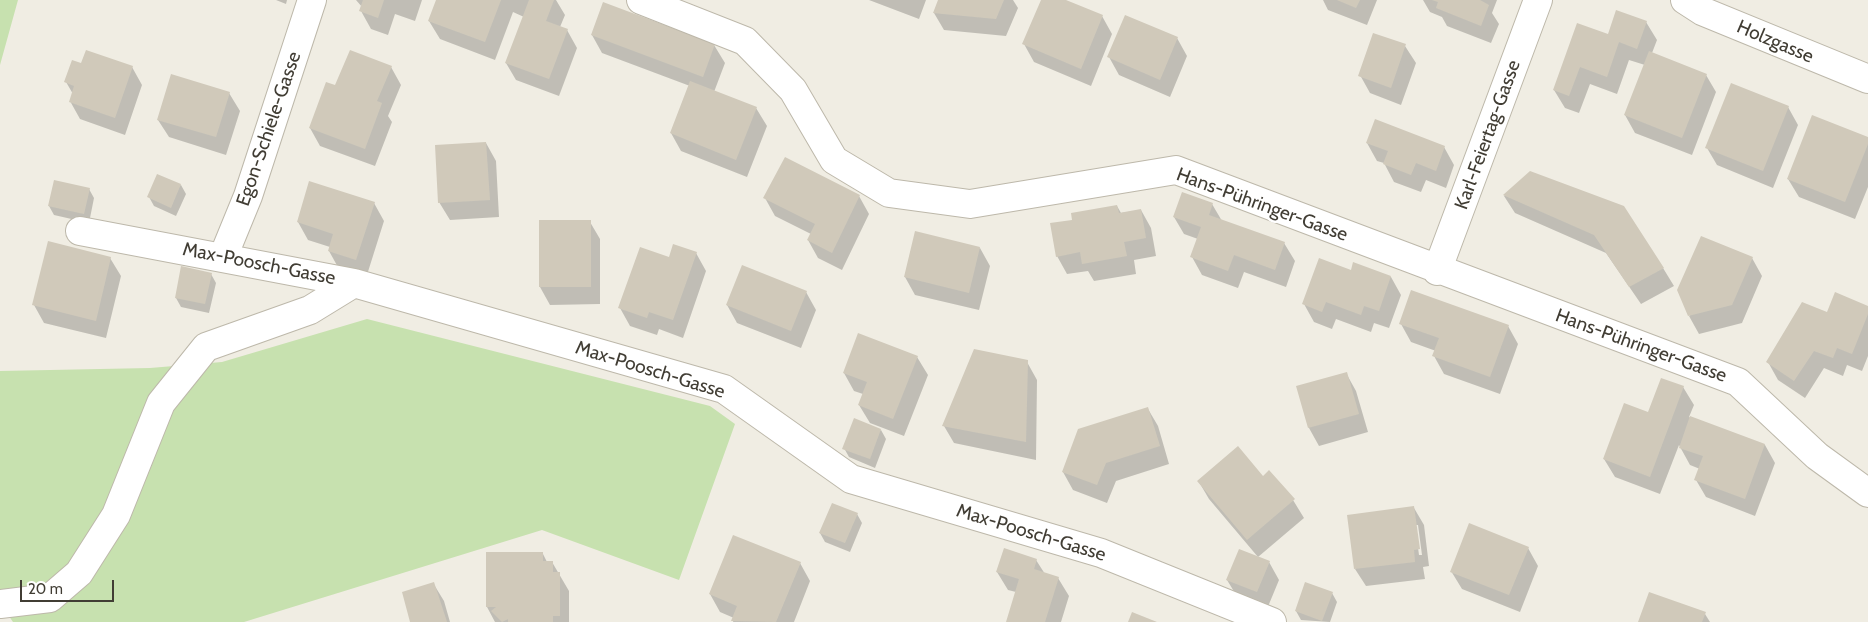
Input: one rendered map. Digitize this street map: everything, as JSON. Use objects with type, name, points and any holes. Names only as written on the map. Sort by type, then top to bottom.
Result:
[{"type":"street","name":"Egon-Schiele-Gasse","points":[[223,257],[248,196],[312,0]]},
{"type":"street","name":"Hans-Pühringer-Gasse","points":[[641,0],[745,41],[793,90],[834,160],[889,193],[970,204],[1176,170],[1437,271],[1738,382],[1817,456],[1868,493]]},
{"type":"street","name":"Karl-Feiertag-Gasse","points":[[1437,271],[1538,0]]},
{"type":"street","name":"Holzgasse","points":[[1684,2],[1829,65],[1868,79]]},
{"type":"street","name":"Max-Poosch-Gasse","points":[[80,231],[354,283],[724,389],[851,479],[1101,553],[1272,622]]},
{"type":"street","points":[[0,604],[50,598],[79,573],[116,515],[161,403],[206,347],[310,310],[354,283]]},
{"type":"green space","points":[[0,0],[18,0],[0,65]]},
{"type":"green space","points":[[367,319],[710,406],[735,424],[679,580],[542,530],[244,622],[13,622],[0,603],[0,371],[150,368],[222,362]]},
{"type":"building","points":[[363,0],[384,0],[378,18],[359,11]]},
{"type":"building","points":[[436,0],[501,0],[485,42],[428,21]]},
{"type":"building","points":[[529,0],[554,0],[546,21],[568,29],[549,79],[505,63]]},
{"type":"building","points":[[938,0],[1004,0],[996,19],[933,13]]},
{"type":"building","points":[[1041,0],[1066,0],[1103,15],[1081,69],[1022,44]]},
{"type":"building","points":[[1337,0],[1360,0],[1356,8]]},
{"type":"building","points":[[1432,0],[1480,0],[1489,5],[1481,26],[1436,8],[1438,2]]},
{"type":"building","points":[[603,2],[715,44],[703,77],[591,35]]},
{"type":"building","points":[[1616,10],[1647,21],[1637,49],[1619,42],[1607,77],[1580,67],[1569,96],[1553,90],[1577,23],[1608,34]]},
{"type":"building","points":[[1125,15],[1178,37],[1160,80],[1107,57]]},
{"type":"building","points":[[1373,33],[1406,44],[1391,88],[1358,76]]},
{"type":"building","points":[[86,50],[133,66],[115,118],[69,102],[74,86],[64,82],[72,60],[81,63]]},
{"type":"building","points":[[350,50],[392,66],[377,101],[382,103],[365,149],[309,128],[326,82],[335,85]]},
{"type":"building","points":[[1649,51],[1707,74],[1682,138],[1624,115]]},
{"type":"building","points":[[171,74],[230,92],[216,137],[157,120]]},
{"type":"building","points":[[690,81],[757,107],[736,160],[670,133]]},
{"type":"building","points":[[1731,83],[1789,106],[1763,171],[1705,148]]},
{"type":"building","points":[[1812,115],[1868,137],[1868,144],[1845,202],[1787,179]]},
{"type":"building","points":[[1375,119],[1445,146],[1436,171],[1416,163],[1411,175],[1383,164],[1388,151],[1366,143]]},
{"type":"building","points":[[486,142],[490,200],[438,203],[435,145]]},
{"type":"building","points":[[785,157],[860,195],[832,253],[807,240],[815,224],[763,198]]},
{"type":"building","points":[[1530,171],[1624,206],[1664,268],[1629,287],[1594,235],[1503,195]]},
{"type":"building","points":[[157,174],[181,184],[171,208],[147,197]]},
{"type":"building","points":[[54,180],[90,188],[84,214],[48,206]]},
{"type":"building","points":[[309,181],[375,202],[356,260],[328,251],[333,234],[297,222]]},
{"type":"building","points":[[1182,192],[1213,203],[1209,215],[1285,242],[1275,270],[1234,255],[1228,271],[1190,257],[1201,227],[1173,217]]},
{"type":"building","points":[[1117,205],[1119,213],[1141,209],[1146,238],[1124,242],[1127,256],[1082,264],[1080,252],[1056,257],[1050,223],[1072,220],[1071,213]]},
{"type":"building","points":[[539,220],[591,220],[591,287],[539,287]]},
{"type":"building","points":[[915,231],[980,247],[969,293],[904,277]]},
{"type":"building","points":[[1701,236],[1753,257],[1732,305],[1688,316],[1677,290]]},
{"type":"building","points":[[48,241],[111,257],[96,321],[32,305]]},
{"type":"building","points":[[673,244],[697,252],[673,320],[649,312],[647,318],[618,308],[640,247],[669,257]]},
{"type":"building","points":[[1319,258],[1351,270],[1353,262],[1391,276],[1379,311],[1364,306],[1361,315],[1326,302],[1322,312],[1302,304]]},
{"type":"building","points":[[742,265],[807,291],[791,331],[726,305]]},
{"type":"building","points":[[181,266],[212,273],[205,304],[175,298]]},
{"type":"building","points":[[1411,290],[1509,325],[1490,377],[1432,356],[1439,338],[1399,324]]},
{"type":"building","points":[[1835,292],[1868,306],[1868,314],[1852,354],[1837,348],[1833,358],[1814,351],[1794,381],[1766,362],[1802,302],[1827,312]]},
{"type":"building","points":[[858,333],[918,356],[893,419],[858,405],[867,382],[843,373]]},
{"type":"building","points":[[974,349],[1028,360],[1026,442],[942,426]]},
{"type":"building","points":[[1347,372],[1359,414],[1308,428],[1296,386]]},
{"type":"building","points":[[1661,378],[1684,386],[1650,477],[1603,459],[1624,403],[1648,412]]},
{"type":"building","points":[[1148,407],[1160,446],[1106,463],[1097,485],[1062,472],[1078,429]]},
{"type":"building","points":[[1690,416],[1765,444],[1745,499],[1694,480],[1703,456],[1679,448]]},
{"type":"building","points":[[854,418],[881,429],[870,459],[842,449]]},
{"type":"building","points":[[1238,446],[1263,476],[1269,470],[1295,499],[1247,540],[1197,481]]},
{"type":"building","points":[[832,503],[858,513],[845,543],[819,533]]},
{"type":"building","points":[[1414,506],[1420,549],[1414,550],[1415,562],[1354,569],[1347,515]]},
{"type":"building","points":[[1469,523],[1529,547],[1509,595],[1450,572]]},
{"type":"building","points":[[733,535],[801,562],[776,622],[731,621],[737,606],[709,594]]},
{"type":"building","points":[[1004,548],[1037,559],[1034,569],[1059,577],[1045,622],[1006,622],[1019,579],[996,572]]},
{"type":"building","points":[[1239,549],[1270,561],[1257,592],[1226,580]]},
{"type":"building","points":[[486,552],[543,552],[543,561],[553,561],[553,572],[560,572],[560,616],[553,616],[553,622],[508,622],[508,619],[502,622],[491,611],[496,607],[486,607]]},
{"type":"building","points":[[434,582],[447,622],[410,622],[402,592]]},
{"type":"building","points":[[1305,582],[1333,592],[1322,621],[1295,611]]},
{"type":"building","points":[[1649,592],[1706,612],[1702,622],[1638,622]]},
{"type":"building","points":[[1132,612],[1157,622],[1128,622]]}]
